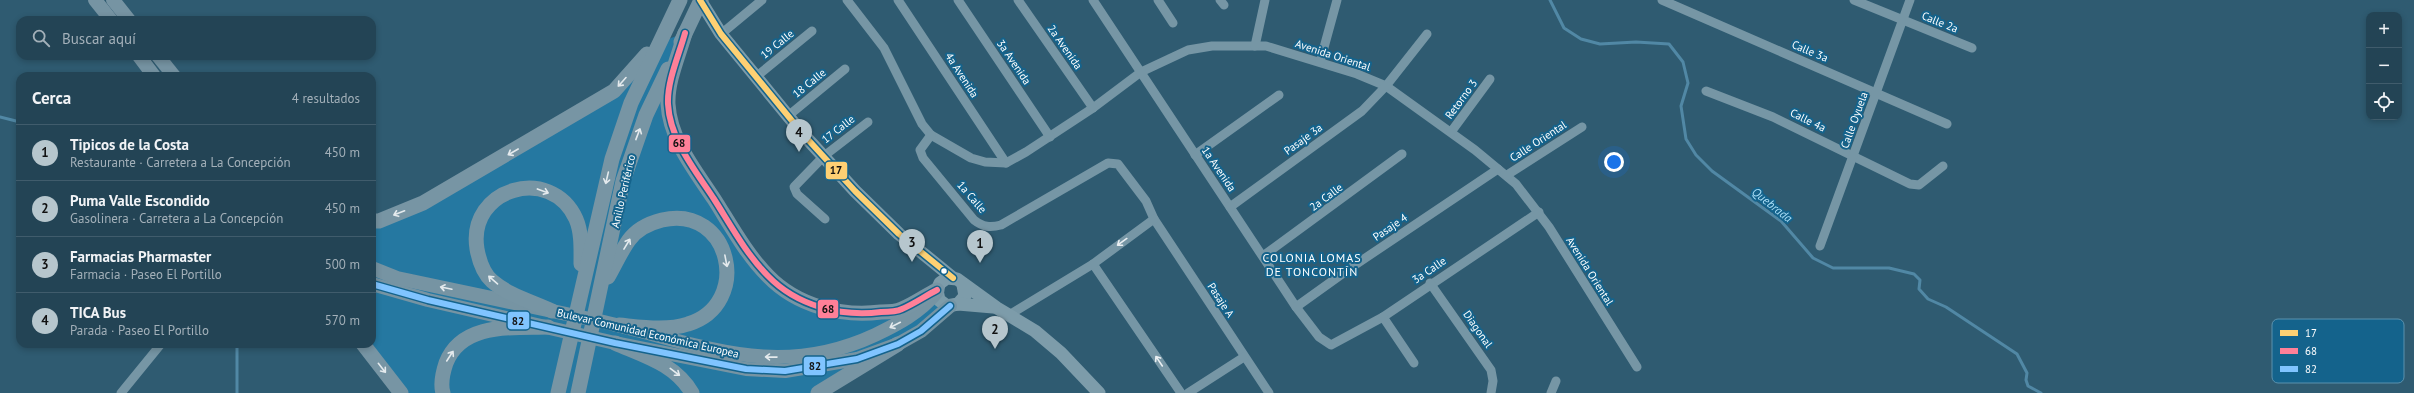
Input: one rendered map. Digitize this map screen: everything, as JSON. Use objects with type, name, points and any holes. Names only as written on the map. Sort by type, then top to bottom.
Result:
[{"type":"highway","name":"Anillo Periférico","points":[[558,393],[612,158],[631,103],[658,43],[680,0]]},
{"type":"highway","name":"Anillo Periférico","points":[[580,391],[623,181],[633,148],[646,115],[685,33],[702,4]]},
{"type":"highway","points":[[685,33],[670,88],[668,105],[675,134],[697,174],[752,256],[767,275],[785,291],[808,303],[836,312],[865,314],[901,310],[937,289]]},
{"type":"highway","points":[[376,221],[423,204],[614,91],[658,43]]},
{"type":"highway","points":[[552,311],[505,289],[492,281],[484,271],[478,257],[475,240],[477,224],[486,209],[498,197],[512,190],[534,188],[556,197],[568,206],[576,219],[581,237],[580,293]]},
{"type":"highway","points":[[601,290],[629,239],[642,228],[656,221],[670,218],[689,220],[708,229],[724,249],[728,270],[721,298],[706,315],[688,324],[659,328],[619,326]]},
{"type":"highway","points":[[443,393],[443,372],[448,359],[458,345],[470,336],[496,328],[548,327]]},
{"type":"highway","points":[[615,343],[667,366],[683,378],[692,393]]},
{"type":"highway","points":[[818,393],[898,344]]},
{"type":"highway","points":[[366,348],[402,393]]},
{"type":"highway","points":[[552,393],[562,372]]},
{"type":"main road","points":[[95,0],[108,16]]},
{"type":"main road","points":[[112,0],[126,16]]},
{"type":"main road","points":[[702,4],[721,34],[757,76],[788,116],[855,191],[921,254],[958,282],[1010,315],[1061,353],[1099,393]]},
{"type":"main road","points":[[141,60],[151,72]]},
{"type":"main road","points":[[161,60],[171,72]]},
{"type":"main road","points":[[921,254],[937,289],[941,302],[954,305],[997,308]]},
{"type":"main road","name":"Bulevar Comunidad Económica Europea","points":[[376,270],[397,278],[619,326],[718,352],[741,356],[782,358],[808,355],[853,345],[899,324],[923,308],[937,289]]},
{"type":"main road","points":[[937,289],[944,279],[958,282]]},
{"type":"main road","points":[[954,305],[964,296],[958,282]]},
{"type":"main road","name":"Bulevar Comunidad Económica Europea","points":[[376,285],[421,298],[615,343],[746,369],[785,371],[857,359],[898,344],[921,331],[954,305]]},
{"type":"street","points":[[721,34],[762,0]]},
{"type":"street","points":[[847,0],[884,48],[922,124],[931,135],[971,158],[985,162],[1006,163]]},
{"type":"street","name":"4a Avenida","points":[[898,0],[1006,163]]},
{"type":"street","name":"3a Avenida","points":[[958,0],[1050,137]]},
{"type":"street","name":"2a Avenida","points":[[1018,0],[1093,108]]},
{"type":"street","name":"1a Avenida","points":[[1093,0],[1296,307],[1319,336],[1332,345]]},
{"type":"street","points":[[1158,0],[1173,23]]},
{"type":"street","points":[[1255,46],[1265,0]]},
{"type":"street","points":[[1320,62],[1337,0]]},
{"type":"street","name":"Calle 3a","points":[[1662,0],[1877,92],[1947,124]]},
{"type":"street","name":"Calle 2a","points":[[1854,0],[1972,48]]},
{"type":"street","name":"Calle Oyuela","points":[[1820,246],[1910,0]]},
{"type":"street","name":"19 Calle","points":[[757,76],[812,31]]},
{"type":"street","name":"Pasaje 3a","points":[[1230,207],[1362,111],[1386,86],[1426,34]]},
{"type":"street","name":"Avenida Oriental","points":[[1006,163],[1050,137],[1093,108],[1141,72],[1188,50],[1212,46],[1266,46],[1320,62],[1386,86],[1452,132],[1507,175],[1539,212],[1637,367]]},
{"type":"street","name":"18 Calle","points":[[788,116],[845,69]]},
{"type":"street","name":"Retorno 3","points":[[1452,132],[1490,79]]},
{"type":"street","name":"Calle 4a","points":[[1706,91],[1773,117],[1910,184],[1919,185],[1943,166]]},
{"type":"street","points":[[1195,155],[1279,95]]},
{"type":"street","name":"17 Calle","points":[[825,219],[797,194],[794,187],[824,156],[868,122]]},
{"type":"street","name":"Calle Oriental","points":[[1507,175],[1582,128]]},
{"type":"street","name":"1a Calle","points":[[931,135],[920,150],[923,158],[974,220],[981,226],[991,228],[1001,225],[1113,162],[1118,164],[1146,201],[1154,219]]},
{"type":"street","name":"2a Calle","points":[[1262,256],[1402,154]]},
{"type":"street","name":"Pasaje 4","points":[[1296,307],[1349,269],[1498,169]]},
{"type":"street","name":"3a Calle","points":[[1332,345],[1383,317],[1430,283],[1539,212]]},
{"type":"street","points":[[1010,315],[1093,264],[1154,219]]},
{"type":"street","name":"Pasaje A","points":[[1154,219],[1269,393]]},
{"type":"street","points":[[1093,264],[1181,393]]},
{"type":"street","name":"Diagonal","points":[[1430,283],[1491,370],[1493,381],[1491,393]]},
{"type":"street","points":[[1383,317],[1414,363]]},
{"type":"street","points":[[121,393],[158,348]]},
{"type":"street","points":[[1188,393],[1244,357]]},
{"type":"street","points":[[1551,393],[1556,381]]},
{"type":"shaded area","points":[[685,33],[670,88],[686,156],[785,291],[865,314],[936,293],[950,306],[818,393],[401,393],[374,348],[376,348],[376,221],[379,221],[614,91],[657,43]]},
{"type":"waterway","name":"Quebrada","points":[[1550,0],[1564,28],[1581,39],[1600,44],[1636,42],[1669,44],[1683,62],[1688,83],[1681,106],[1686,139],[1696,155],[1712,171],[1781,221],[1813,258],[1833,268],[1889,268],[1914,274],[1920,280],[1919,289],[1928,299],[1946,307],[2017,354],[2027,373],[2026,380],[2028,386],[2041,393]]},
{"type":"waterway","points":[[0,117],[16,121]]},
{"type":"waterway","points":[[237,348],[237,393]]},
{"type":"transit line","name":"17","points":[[700,0],[721,34],[802,133],[855,191],[899,234],[953,278]]},
{"type":"transit line","name":"68","points":[[685,33],[669,86],[668,104],[673,130],[692,166],[739,239],[768,276],[792,295],[806,302],[835,311],[851,313],[897,311],[937,290]]},
{"type":"transit line","name":"82","points":[[376,285],[428,300],[615,343],[746,369],[785,371],[857,359],[898,344],[921,331],[950,306]]},
{"type":"place","name":"TICA Bus","points":[[799,152]]},
{"type":"place","name":"Farmacias Pharmaster","points":[[912,262]]},
{"type":"place","name":"Tipicos de la Costa","points":[[980,263]]},
{"type":"place","name":"Puma Valle Escondido","points":[[995,349]]},
{"type":"district","name":"COLONIA LOMAS DE TONCONTÍN","points":[[1312,265]]}]
